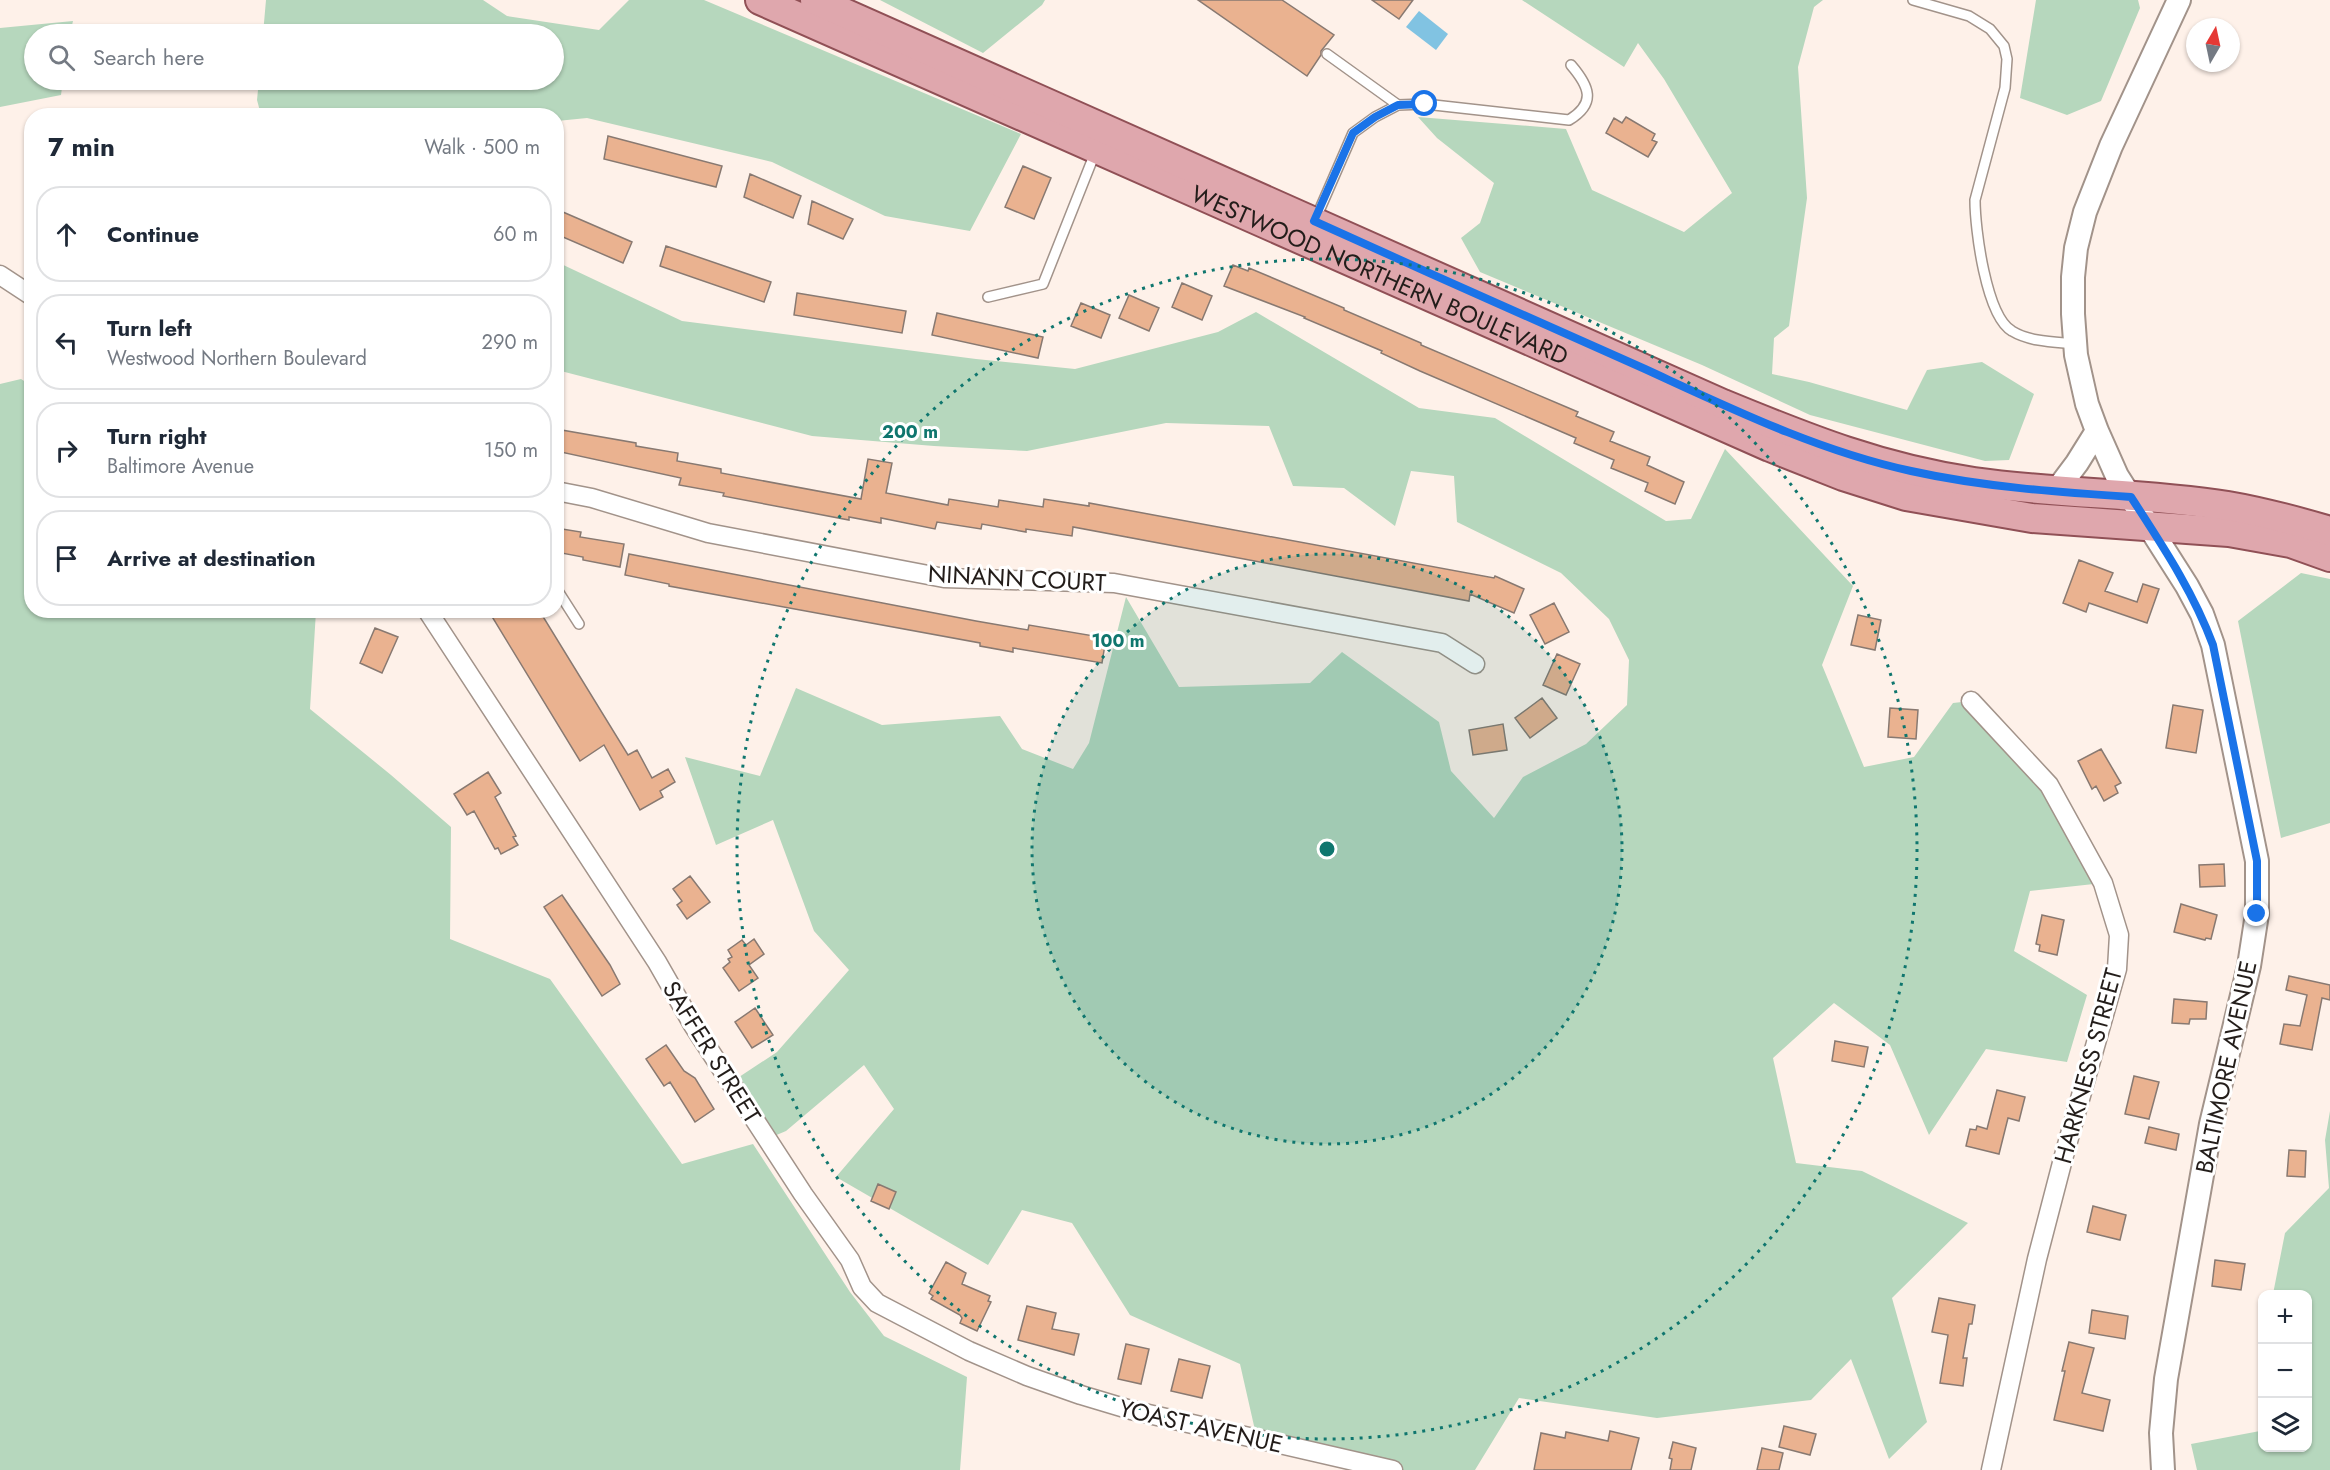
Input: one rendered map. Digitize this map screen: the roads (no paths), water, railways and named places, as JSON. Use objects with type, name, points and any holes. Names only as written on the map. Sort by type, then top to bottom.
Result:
[{"type":"main road","name":"WESTWOOD NORTHERN BOULEVARD","points":[[760,0],[1101,140],[1310,232],[1846,453],[1910,471],[1973,482],[2227,506],[2285,517],[2330,531]]},
{"type":"main road","name":"WESTWOOD NORTHERN BOULEVARD","points":[[815,0],[1101,140]]},
{"type":"main road","name":"WESTWOOD NORTHERN BOULEVARD","points":[[1310,232],[1770,447],[1844,476],[1906,496],[1999,513],[2229,532],[2292,543],[2330,557]]},
{"type":"street","name":"BALTIMORE AVENUE","points":[[2163,1470],[2161,1434],[2166,1379],[2211,1124],[2249,966],[2257,914],[2257,861],[2213,645],[2202,614],[2187,586],[2117,476],[2087,404],[2075,344],[2073,278],[2076,248],[2085,212],[2111,146],[2179,0]]},
{"type":"street","points":[[0,274],[24,290]]},
{"type":"street","points":[[2056,491],[2078,463],[2097,431]]},
{"type":"street","name":"NINANN COURT","points":[[564,493],[592,498],[708,533],[944,578],[1114,583],[1442,643],[1475,664]]},
{"type":"street","name":"SAFFER STREET","points":[[433,618],[657,962],[699,1034],[803,1194],[850,1260],[862,1287],[877,1303],[969,1352],[1081,1395]]},
{"type":"street","name":"HARKNESS STREET","points":[[1971,701],[2049,785],[2103,883],[2119,935],[2117,969],[2037,1259],[1991,1470]]},
{"type":"street","name":"YOAST AVENUE","points":[[1081,1395],[1131,1410],[1392,1470]]},
{"type":"lane","points":[[1913,0],[1969,16],[1990,29],[2004,46],[2007,59],[2005,88],[1975,200],[1975,218],[1989,294],[1998,315],[2010,330],[2025,336],[2075,344]]},
{"type":"lane","points":[[1327,54],[1398,105]]},
{"type":"lane","points":[[1310,232],[1353,133],[1375,117],[1398,105],[1425,104],[1569,120],[1581,112],[1588,96],[1585,82],[1570,65]]},
{"type":"lane","points":[[988,297],[1043,284],[1101,140]]},
{"type":"lane","points":[[564,601],[579,624]]},
{"type":"water","points":[[1419,11],[1448,34],[1436,50],[1406,27]]}]
